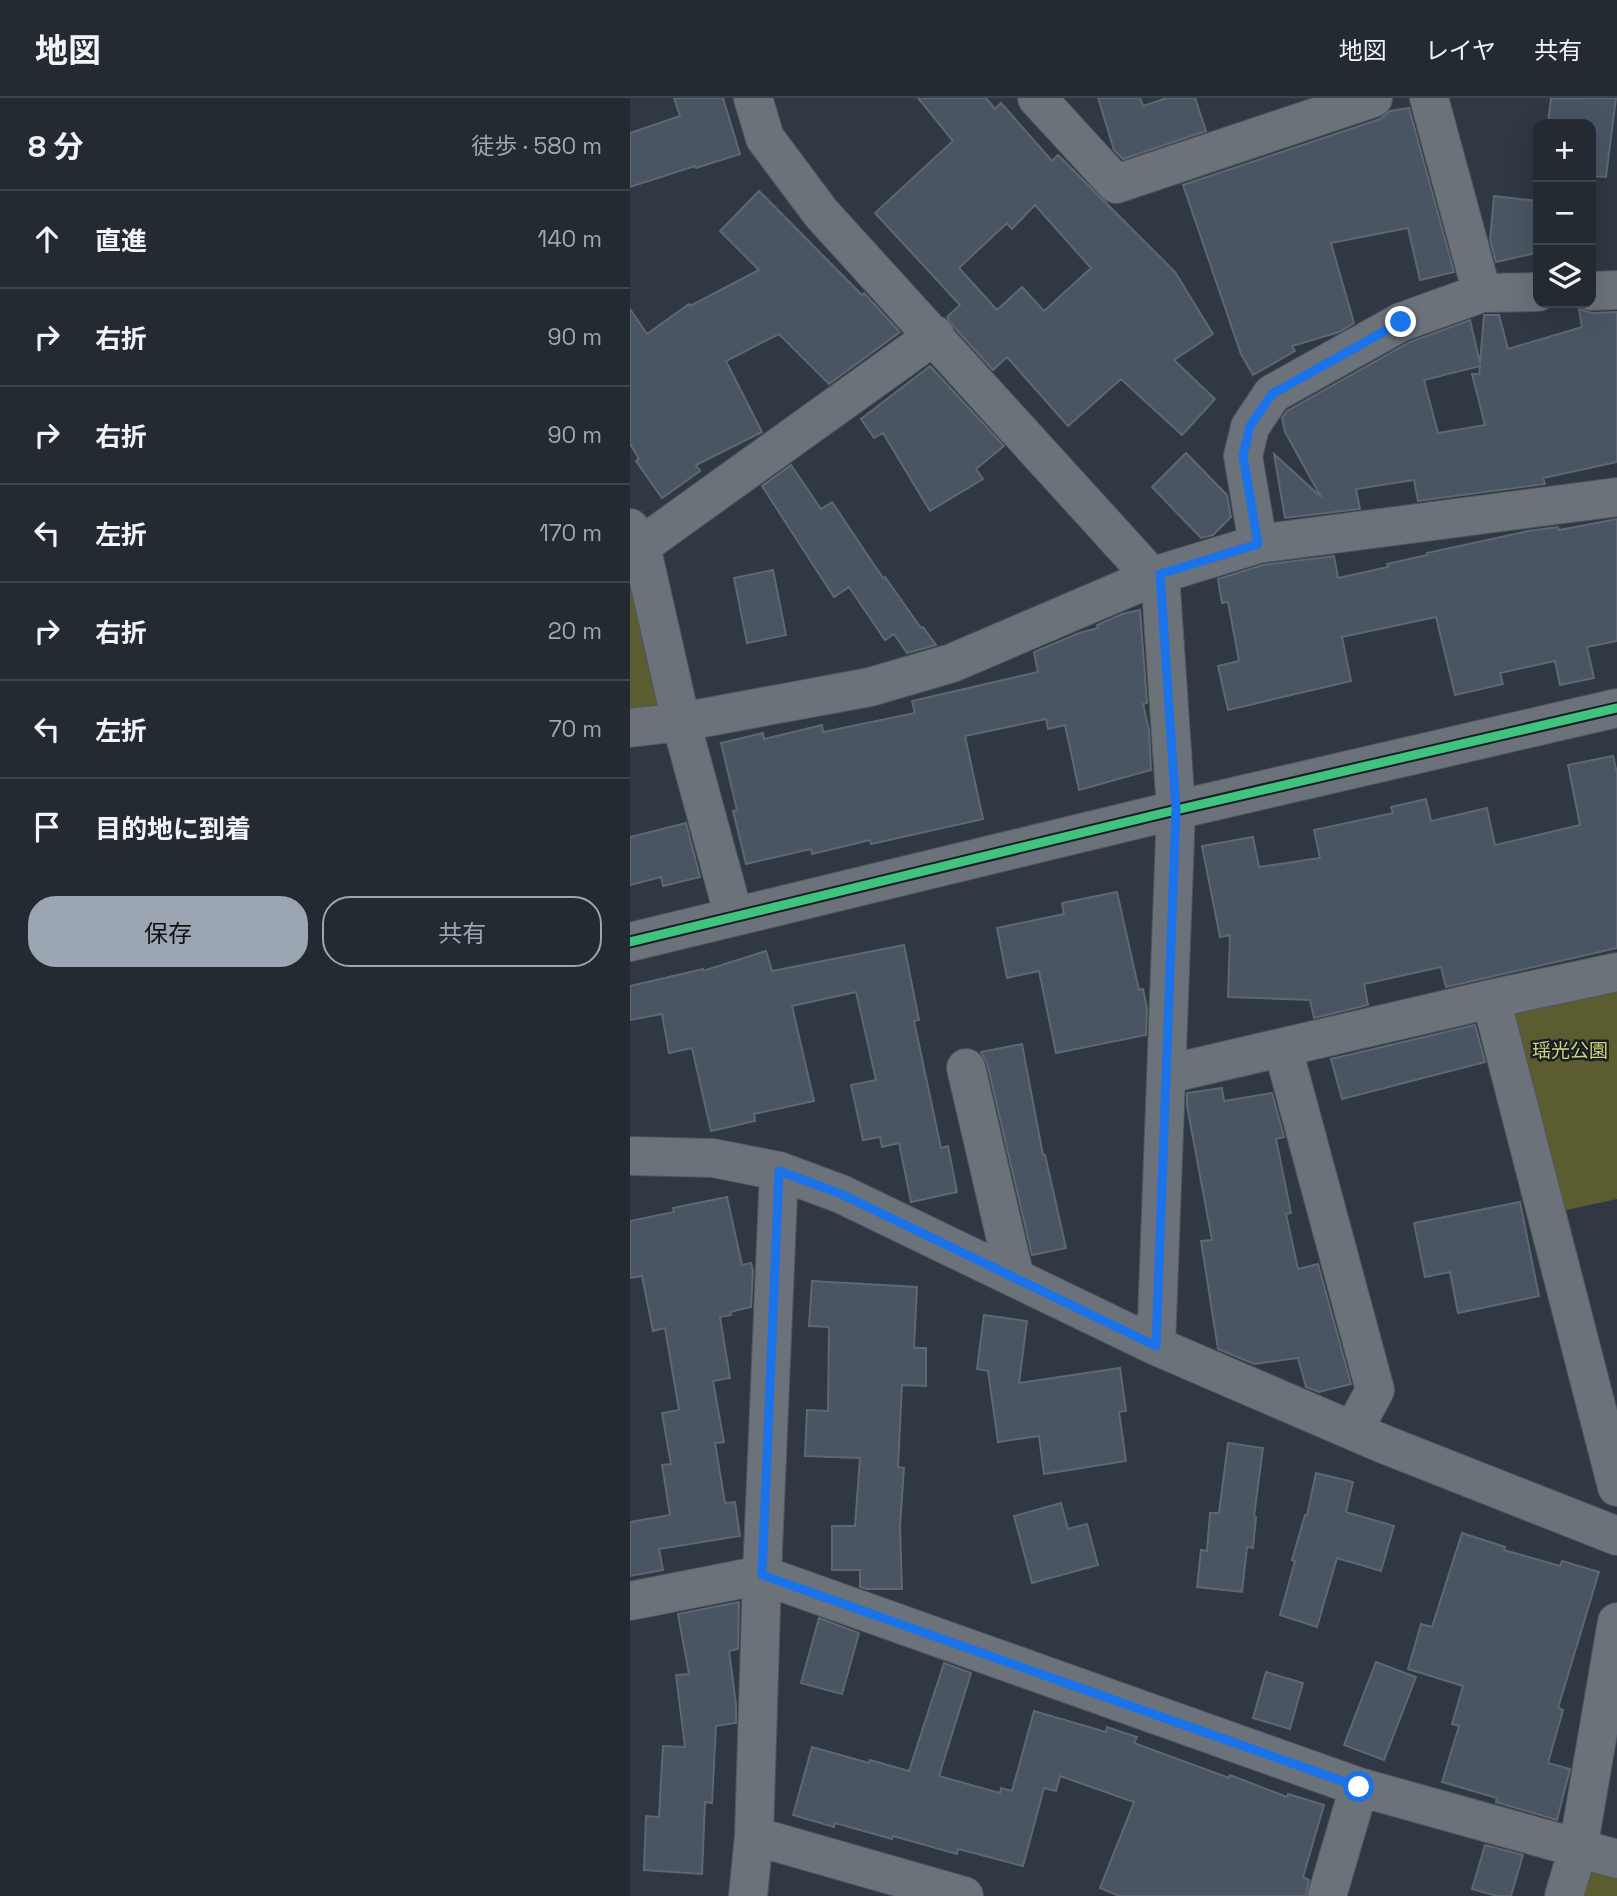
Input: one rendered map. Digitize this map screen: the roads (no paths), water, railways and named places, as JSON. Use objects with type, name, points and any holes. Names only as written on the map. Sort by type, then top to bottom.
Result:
[{"type":"street","points":[[753,98],[765,138],[821,212],[1156,576],[1176,810],[1156,1346]]},
{"type":"street","points":[[1037,98],[1116,184],[1373,98]]},
{"type":"street","points":[[1429,98],[1482,293]]},
{"type":"street","points":[[1596,291],[1617,290]]},
{"type":"street","points":[[1258,544],[1243,456],[1250,426],[1272,394],[1401,322],[1482,293],[1533,292]]},
{"type":"street","points":[[734,917],[681,722],[635,537],[935,335]]},
{"type":"street","points":[[630,728],[681,722],[870,687],[951,663],[1156,576],[1258,544],[1617,497]]},
{"type":"street","points":[[630,942],[1176,810],[1617,708]]},
{"type":"street","points":[[1168,1074],[1617,972]]},
{"type":"street","points":[[1491,999],[1617,1487]]},
{"type":"street","points":[[1283,1049],[1374,1390],[1353,1431]]},
{"type":"street","points":[[966,1068],[1015,1278]]},
{"type":"street","points":[[630,1156],[713,1158],[779,1171],[841,1194],[1156,1346],[1353,1431],[1617,1536]]},
{"type":"street","points":[[748,1896],[754,1836],[779,1171]]},
{"type":"street","points":[[630,1601],[762,1575],[1359,1787],[1617,1859]]},
{"type":"street","points":[[1564,1896],[1578,1849],[1617,1622]]},
{"type":"street","points":[[1327,1896],[1359,1787]]},
{"type":"street","points":[[754,1836],[964,1896]]},
{"type":"park label","name":"瑶光公園","points":[[1570,1050]]}]
